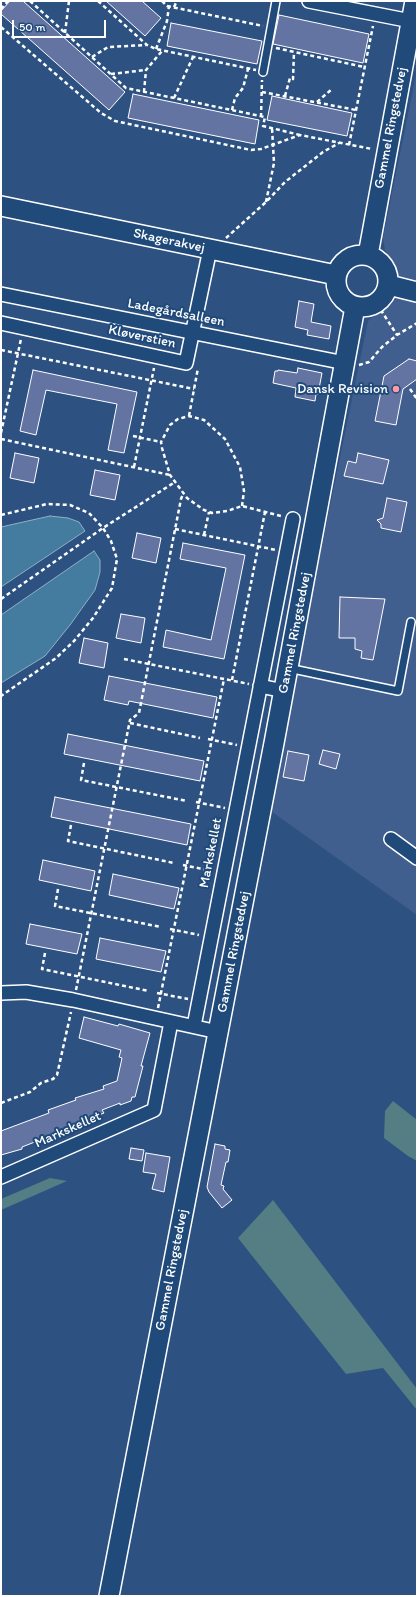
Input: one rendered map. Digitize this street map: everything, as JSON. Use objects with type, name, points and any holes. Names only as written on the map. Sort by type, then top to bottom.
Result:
[{"type":"street","points":[[309,1],[411,21]]},
{"type":"street","name":"Gammel Ringstedvej","points":[[368,255],[415,1]]},
{"type":"street","name":"Skagerakvej","points":[[1,206],[336,276]]},
{"type":"street","name":"Kløverstien","points":[[1,324],[186,363],[192,333],[216,251]]},
{"type":"street","points":[[357,255],[368,255],[377,258],[384,266],[388,275],[389,285],[385,296],[376,304],[366,307],[355,307],[346,302],[340,295],[336,285],[336,276],[340,266],[348,258],[357,255]]},
{"type":"street","points":[[389,285],[417,292]]},
{"type":"street","name":"Ladegårdsalleen","points":[[1,294],[345,363]]},
{"type":"street","name":"Gammel Ringstedvej","points":[[109,1596],[284,690],[355,307]]},
{"type":"street","name":"Markskellet","points":[[194,1026],[293,519]]},
{"type":"street","points":[[260,686],[284,690]]},
{"type":"street","points":[[391,839],[417,858]]},
{"type":"street","points":[[1,993],[26,992],[73,1000],[218,1032]]},
{"type":"street","name":"Markskellet","points":[[1,1177],[154,1110],[171,1022]]},
{"type":"lane","points":[[263,72],[276,1]]},
{"type":"lane","points":[[288,668],[398,690],[411,622]]},
{"type":"path","points":[[1,9],[8,1]]},
{"type":"path","points":[[30,1],[126,88],[262,116]]},
{"type":"path","points":[[65,33],[69,1]]},
{"type":"path","points":[[98,1],[147,45],[156,49],[263,72],[262,116],[265,117],[263,126],[300,135],[387,152]]},
{"type":"path","points":[[162,1],[169,6],[271,27]]},
{"type":"path","points":[[174,7],[177,1]]},
{"type":"path","points":[[156,49],[167,21],[169,6]]},
{"type":"path","points":[[349,145],[375,14]]},
{"type":"path","points":[[1,27],[101,113],[116,121],[251,150],[273,145],[300,135]]},
{"type":"path","points":[[92,57],[108,47],[147,45]]},
{"type":"path","points":[[267,46],[364,67]]},
{"type":"path","points":[[144,92],[146,70],[162,51]]},
{"type":"path","points":[[285,96],[290,78],[293,78],[294,52]]},
{"type":"path","points":[[174,98],[193,57]]},
{"type":"path","points":[[232,110],[235,98],[243,88],[248,69]]},
{"type":"path","points":[[111,74],[146,70]]},
{"type":"path","points":[[317,102],[332,89]]},
{"type":"path","points":[[262,92],[356,110]]},
{"type":"path","points":[[266,202],[274,163],[272,128]]},
{"type":"path","points":[[216,251],[226,237],[266,202],[285,182],[323,152],[339,143]]},
{"type":"path","points":[[376,304],[397,335]]},
{"type":"path","points":[[345,363],[362,365],[369,362],[382,347],[397,335],[417,324]]},
{"type":"path","points":[[1,433],[24,328]]},
{"type":"path","points":[[1,350],[194,389]]},
{"type":"path","points":[[134,467],[156,356]]},
{"type":"path","points":[[410,388],[417,399]]},
{"type":"path","points":[[242,506],[244,491],[240,467],[224,439],[204,420],[188,416],[178,419],[170,425],[161,442],[170,475],[183,494],[196,505],[209,512],[219,513],[242,506],[293,519]]},
{"type":"path","points":[[133,436],[161,442]]},
{"type":"path","points":[[1,439],[170,475]]},
{"type":"path","points":[[1,598],[103,528],[175,482]]},
{"type":"path","points":[[1,1103],[30,1092],[41,1083],[53,1079],[57,1075],[130,720],[139,713],[183,494]]},
{"type":"path","points":[[1,515],[47,504],[70,505],[89,513],[103,528],[113,544],[117,559],[112,588],[104,602],[74,641],[56,658],[1,696]]},
{"type":"path","points":[[204,535],[209,512]]},
{"type":"path","points":[[232,680],[265,512]]},
{"type":"path","points":[[175,529],[286,552]]},
{"type":"path","points":[[124,659],[260,686]]},
{"type":"path","points":[[155,1018],[184,866],[224,679]]},
{"type":"path","points":[[130,723],[200,738]]},
{"type":"path","points":[[210,740],[248,747]]},
{"type":"path","points":[[84,763],[81,780],[187,800]]},
{"type":"path","points":[[197,803],[236,810]]},
{"type":"path","points":[[71,825],[68,841],[174,863]]},
{"type":"path","points":[[184,866],[224,874]]},
{"type":"path","points":[[58,889],[55,906],[161,927]]},
{"type":"path","points":[[172,929],[211,937]]},
{"type":"path","points":[[45,953],[42,969],[149,991]]},
{"type":"path","points":[[159,993],[199,1001]]},
{"type":"shaded area","points":[[417,70],[417,915],[268,809],[368,321],[392,300],[398,276],[392,260],[385,250],[383,238]]},
{"type":"shaded area","points":[[50,516],[68,518],[79,522],[85,531],[1,587],[1,527]]},
{"type":"shaded area","points":[[94,551],[100,560],[100,572],[95,590],[70,625],[45,656],[1,683],[1,615]]},
{"type":"green space","points":[[393,1101],[417,1120],[417,1161],[384,1138],[385,1111]]},
{"type":"green space","points":[[50,1178],[67,1181],[1,1210],[1,1199]]},
{"type":"green space","points":[[273,1200],[417,1389],[417,1410],[383,1368],[346,1374],[238,1238]]},
{"type":"building","points":[[10,1],[23,1],[125,92],[109,110],[1,14],[1,11]]},
{"type":"building","points":[[106,1],[142,1],[161,18],[145,36]]},
{"type":"building","points":[[279,15],[369,34],[363,63],[273,44]]},
{"type":"building","points":[[171,23],[262,41],[257,64],[167,46]]},
{"type":"building","points":[[133,94],[259,120],[255,144],[128,118]]},
{"type":"building","points":[[272,96],[352,113],[347,136],[267,120]]},
{"type":"building","points":[[299,301],[314,304],[311,322],[331,326],[329,339],[307,335],[308,330],[295,327]]},
{"type":"building","points":[[409,359],[417,361],[417,379],[403,389],[396,425],[375,421],[384,376]]},
{"type":"building","points":[[298,368],[322,373],[318,394],[316,394],[315,401],[295,397],[296,388],[273,383],[275,371],[278,370],[297,373]]},
{"type":"building","points":[[33,370],[137,392],[124,453],[108,450],[117,404],[46,390],[36,435],[20,431]]},
{"type":"building","points":[[15,453],[39,458],[34,483],[10,478]]},
{"type":"building","points":[[358,453],[389,460],[383,484],[344,476],[348,461],[356,463]]},
{"type":"building","points":[[95,470],[120,475],[115,500],[90,495]]},
{"type":"building","points":[[387,498],[407,502],[401,532],[381,528],[381,524],[377,520],[383,518]]},
{"type":"building","points":[[137,533],[161,538],[156,563],[132,558]]},
{"type":"building","points":[[183,543],[245,555],[224,659],[163,647],[166,630],[211,640],[226,568],[180,559]]},
{"type":"building","points":[[340,597],[385,599],[373,660],[361,658],[362,651],[355,649],[355,638],[339,638]]},
{"type":"building","points":[[121,614],[145,618],[141,643],[116,638]]},
{"type":"building","points":[[84,638],[108,643],[104,668],[79,663]]},
{"type":"building","points":[[109,676],[217,697],[213,718],[129,701],[128,705],[104,700]]},
{"type":"building","points":[[68,734],[204,761],[200,781],[64,754]]},
{"type":"building","points":[[323,750],[340,754],[336,769],[319,764]]},
{"type":"building","points":[[288,751],[309,755],[304,781],[283,777]]},
{"type":"building","points":[[55,797],[191,824],[187,845],[51,817]]},
{"type":"building","points":[[43,860],[95,871],[91,891],[39,880]]},
{"type":"building","points":[[113,874],[179,888],[174,909],[109,895]]},
{"type":"building","points":[[30,924],[82,934],[77,954],[26,944]]},
{"type":"building","points":[[100,938],[166,951],[161,972],[96,959]]},
{"type":"building","points":[[84,1017],[118,1026],[119,1024],[150,1033],[141,1066],[143,1066],[135,1097],[132,1097],[131,1101],[120,1105],[120,1103],[102,1110],[104,1113],[49,1135],[50,1136],[22,1147],[22,1149],[1,1155],[1,1131],[49,1113],[48,1110],[76,1100],[75,1098],[104,1089],[103,1086],[117,1081],[122,1058],[119,1057],[121,1050],[79,1038]]},
{"type":"building","points":[[215,1144],[225,1146],[225,1149],[230,1150],[221,1185],[224,1186],[223,1189],[232,1200],[222,1208],[209,1192],[207,1187]]},
{"type":"building","points":[[131,1148],[144,1150],[142,1161],[129,1159]]},
{"type":"building","points":[[146,1153],[170,1157],[164,1192],[152,1189],[156,1174],[143,1172]]},
{"type":"place","name":"Dansk Revision","points":[[396,389]]}]
